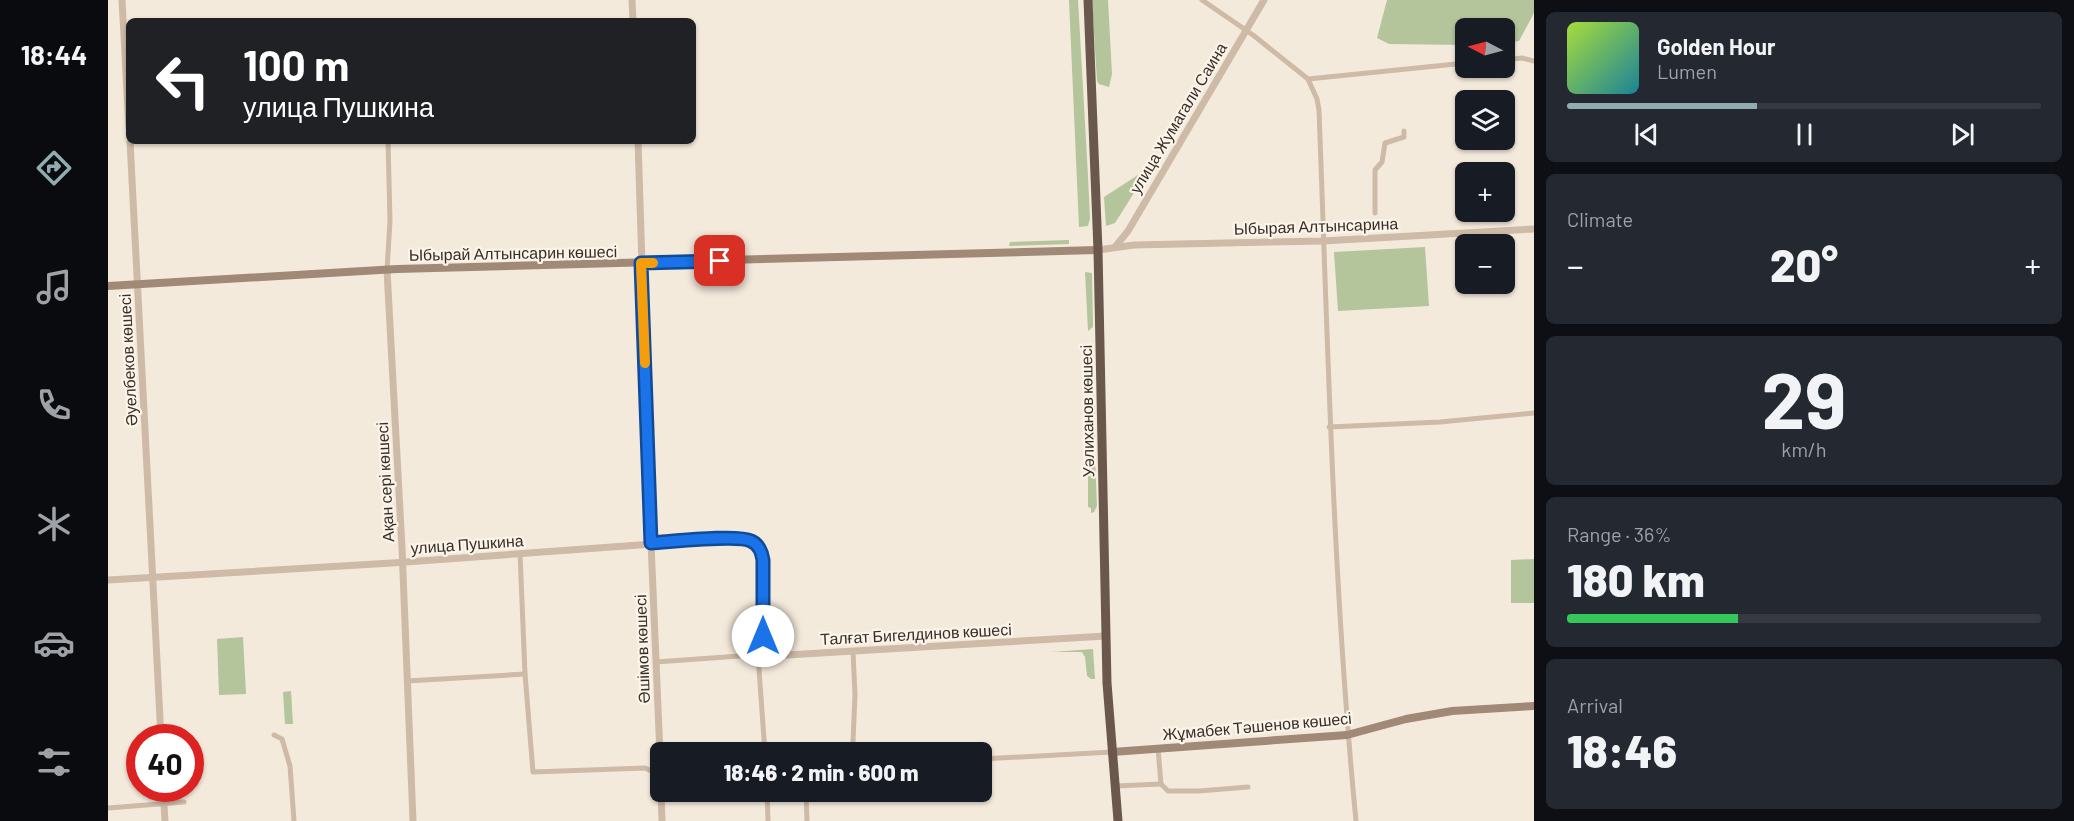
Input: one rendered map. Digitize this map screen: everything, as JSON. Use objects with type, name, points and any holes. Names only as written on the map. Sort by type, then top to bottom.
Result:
[{"type":"highway","name":"Уәлиханов көшесі","points":[[1088,0],[1103,423],[1106,636],[1116,786],[1116,821]]},
{"type":"highway","points":[[1112,752],[1116,821]]},
{"type":"main road","name":"Ыбырай Алтынсарин көшесі","points":[[108,286],[387,270],[1098,250]]},
{"type":"main road","name":"Жұмабек Тәшенов көшесі","points":[[1112,752],[1347,735],[1406,719],[1452,711],[1534,706]]},
{"type":"street","points":[[122,0],[126,73]]},
{"type":"street","points":[[632,0],[633,18]]},
{"type":"street","points":[[1202,0],[1308,79],[1317,99],[1329,428],[1347,735],[1356,821]]},
{"type":"street","name":"улица Жумагали Саина","points":[[1114,248],[1128,231],[1264,0]]},
{"type":"street","points":[[1515,59],[1534,61]]},
{"type":"street","points":[[1308,79],[1455,64]]},
{"type":"street","points":[[1375,213],[1375,170],[1382,162],[1385,143],[1404,136],[1404,131]]},
{"type":"street","name":"Әуелбеков көшесі","points":[[130,144],[160,724]]},
{"type":"street","name":"Ақан сері көшесі","points":[[388,144],[390,221],[387,270],[412,821]]},
{"type":"street","name":"Әшімов көшесі","points":[[638,144],[659,742]]},
{"type":"street","name":"Ыбырая Алтынсарина","points":[[1098,250],[1323,241],[1534,229]]},
{"type":"street","points":[[1329,428],[1440,422],[1534,413]]},
{"type":"street","name":"улица Пушкина","points":[[108,580],[402,562],[651,543],[747,539],[756,544],[763,560],[763,636],[767,654]]},
{"type":"street","points":[[520,553],[525,674],[533,772],[645,768],[650,771]]},
{"type":"street","name":"Талғат Бигелдинов көшесі","points":[[656,662],[1106,636]]},
{"type":"street","points":[[853,651],[855,695],[853,742]]},
{"type":"street","points":[[759,655],[764,742]]},
{"type":"street","points":[[407,681],[525,674]]},
{"type":"street","points":[[273,735],[282,739],[290,766],[294,821]]},
{"type":"street","points":[[1158,748],[1161,784],[1168,791],[1248,787]]},
{"type":"street","points":[[992,758],[1112,752]]},
{"type":"street","points":[[1116,786],[1161,784]]},
{"type":"street","points":[[108,808],[184,802]]},
{"type":"street","points":[[661,802],[662,821]]},
{"type":"street","points":[[767,802],[768,821]]},
{"type":"street","points":[[806,802],[807,821]]},
{"type":"street","points":[[165,804],[165,821]]},
{"type":"green space","points":[[1069,0],[1078,0],[1090,218],[1088,226],[1079,227]]},
{"type":"green space","points":[[1092,0],[1108,0],[1112,74],[1109,87],[1097,81]]},
{"type":"green space","points":[[1387,0],[1534,0],[1534,13],[1519,41],[1515,42],[1515,18],[1455,18],[1455,45],[1389,44],[1377,38]]},
{"type":"green space","points":[[1138,175],[1144,177],[1115,223],[1106,226],[1104,197]]},
{"type":"green space","points":[[1069,240],[1069,244],[1009,246],[1010,242]]},
{"type":"green space","points":[[1425,247],[1429,306],[1338,311],[1334,252]]},
{"type":"green space","points":[[1085,272],[1092,273],[1093,327],[1088,331]]},
{"type":"green space","points":[[1088,402],[1095,405],[1095,444],[1088,446]]},
{"type":"green space","points":[[1088,456],[1095,458],[1097,506],[1091,513],[1091,508],[1088,507]]},
{"type":"green space","points":[[1534,559],[1534,603],[1511,603],[1511,560]]},
{"type":"green space","points":[[243,637],[246,694],[219,695],[217,639]]},
{"type":"green space","points":[[1093,649],[1095,679],[1087,676],[1085,657],[1082,652],[1051,652]]},
{"type":"green space","points":[[291,691],[293,724],[285,724],[283,692]]},
{"type":"slow traffic","points":[[645,363],[641,263],[653,263]]},
{"type":"route","points":[[720,261],[641,263],[651,543],[741,538],[756,544],[763,560],[763,636]]}]
